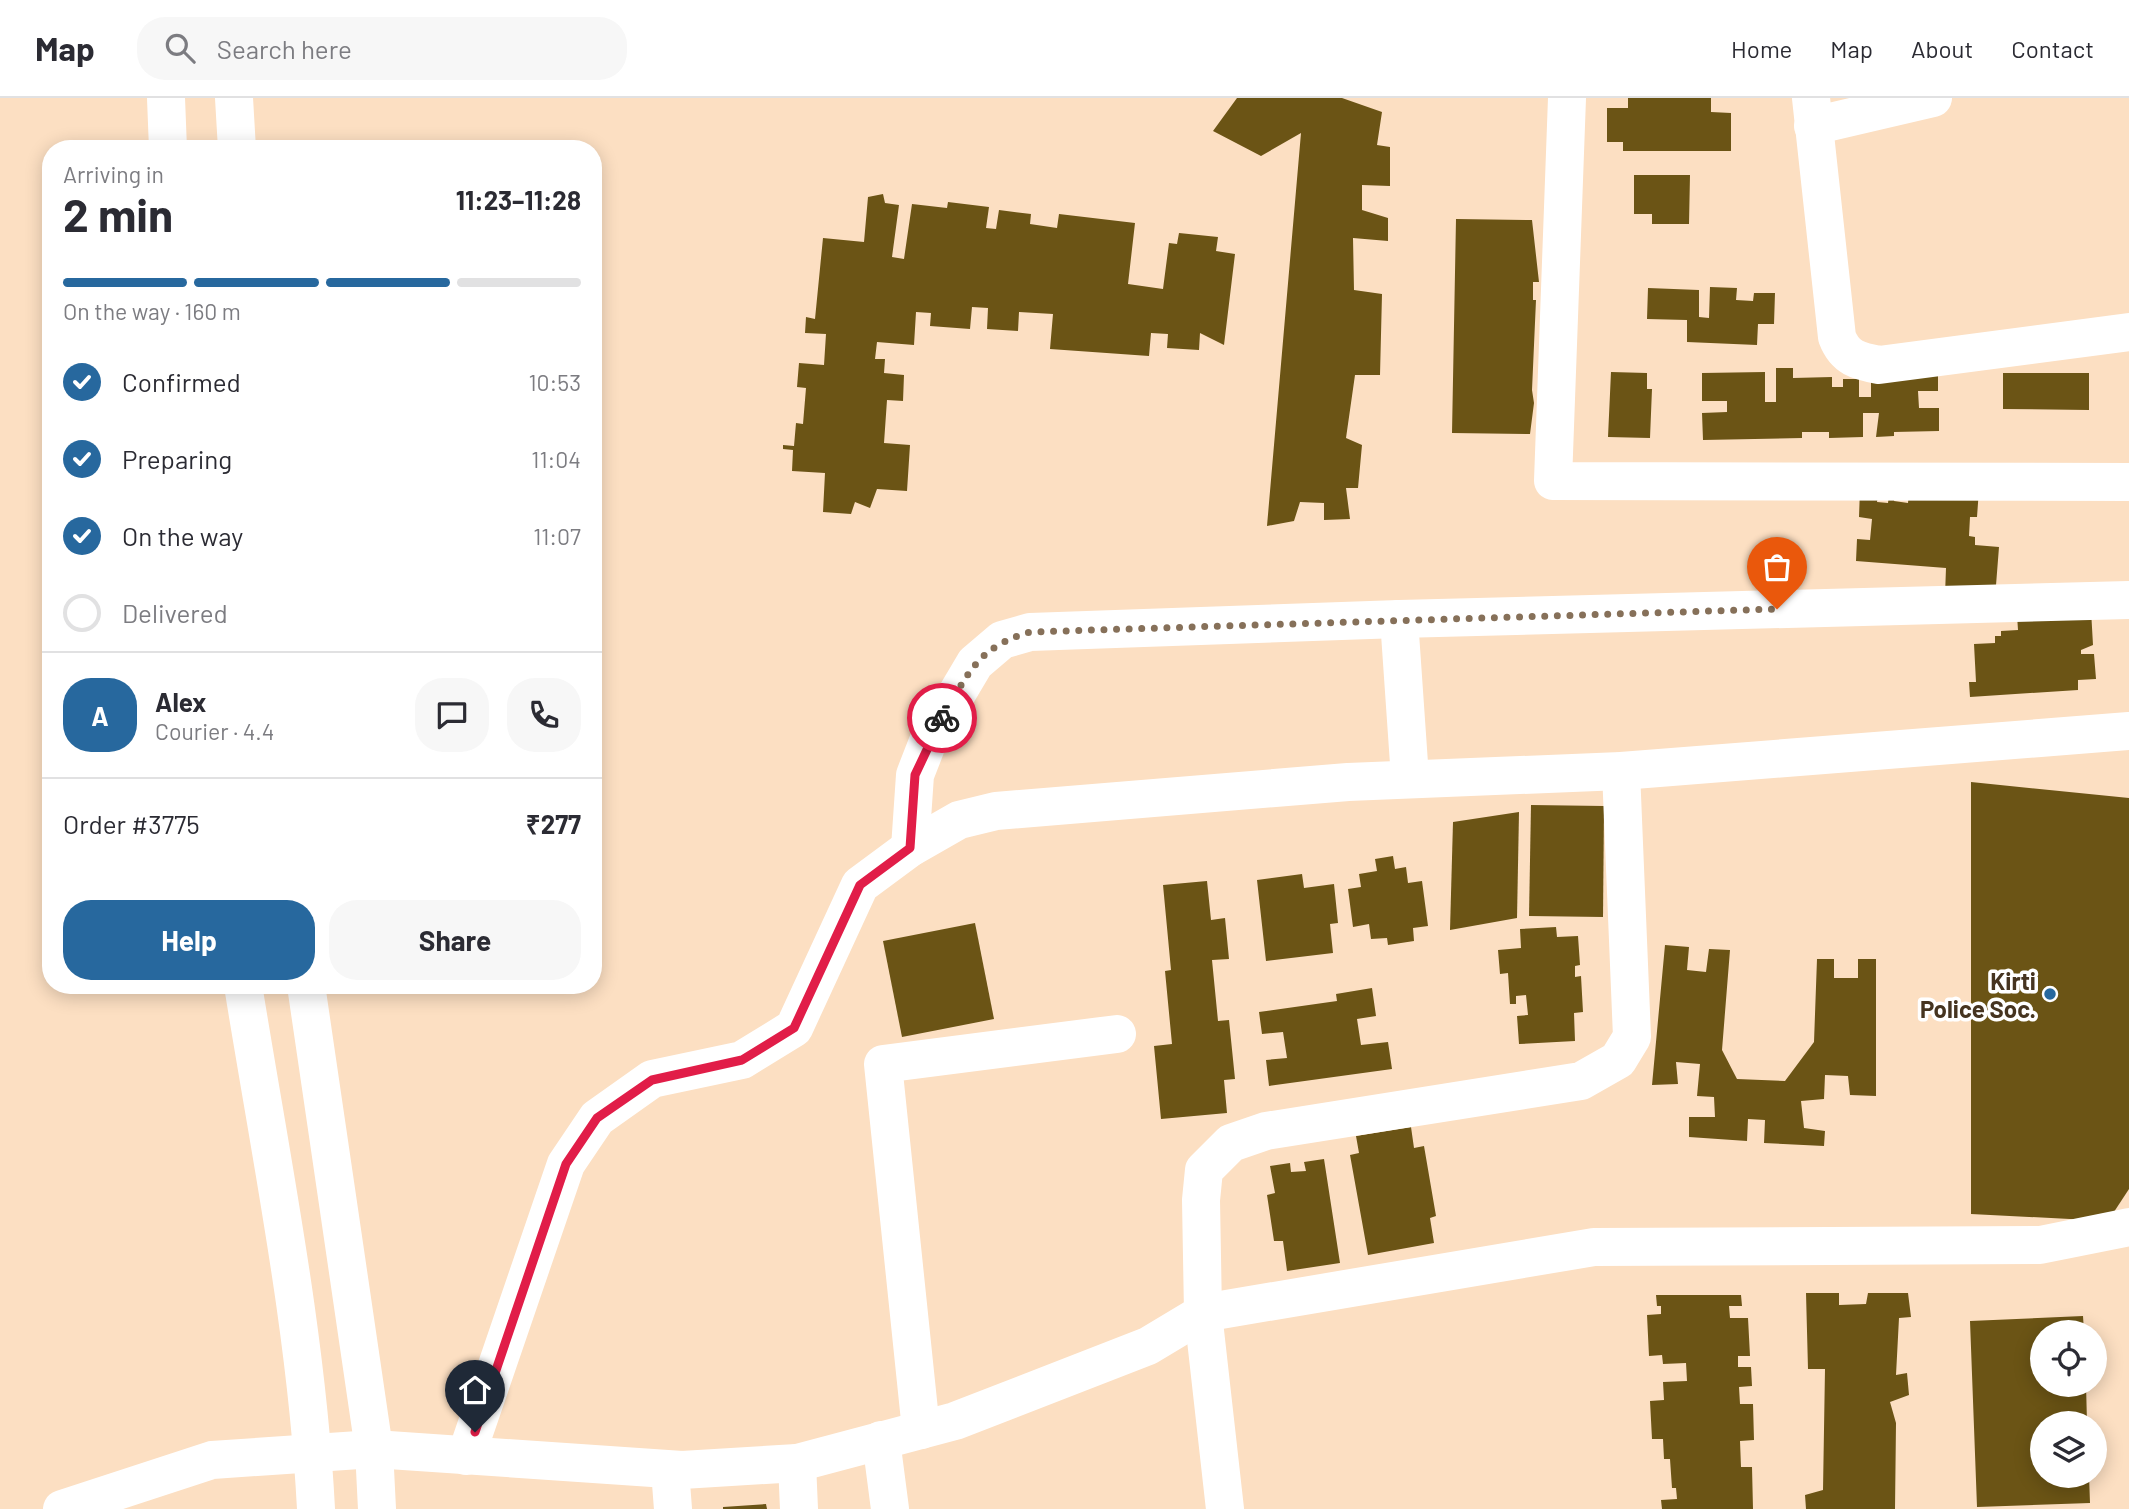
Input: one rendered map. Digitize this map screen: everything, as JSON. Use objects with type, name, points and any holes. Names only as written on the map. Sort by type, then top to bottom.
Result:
[{"type":"street","points":[[166,98],[168,140]]},
{"type":"street","points":[[234,98],[236,140]]},
{"type":"street","points":[[1567,98],[1553,481],[2129,482]]},
{"type":"street","points":[[1933,98],[1812,112],[1837,337],[1842,349],[1855,361],[1879,365],[2129,332]]},
{"type":"street","points":[[910,848],[915,775],[927,744],[975,663],[1002,640],[1030,632],[1399,618],[2129,600]]},
{"type":"street","points":[[1399,618],[1410,778]]},
{"type":"street","points":[[466,1456],[566,1164],[597,1118],[652,1080],[742,1060],[794,1028],[860,885],[910,848],[959,820],[996,811],[1410,778],[1621,771],[2129,731]]},
{"type":"street","points":[[1225,1509],[1203,1313],[1201,1200],[1204,1170],[1231,1143],[1266,1131],[1581,1081],[1618,1060],[1632,1037],[1621,771]]},
{"type":"street","points":[[244,994],[296,1311],[313,1453],[316,1509]]},
{"type":"street","points":[[307,994],[374,1449],[377,1509]]},
{"type":"street","points":[[921,1430],[883,1064],[1117,1034]]},
{"type":"street","points":[[62,1509],[212,1460],[374,1449],[670,1470],[797,1463],[955,1421],[1148,1346],[1203,1313],[1594,1247],[2039,1245],[2129,1227]]},
{"type":"street","points":[[881,1440],[890,1509]]},
{"type":"street","points":[[797,1463],[799,1509]]},
{"type":"street","points":[[670,1470],[673,1509]]},
{"type":"building","points":[[1237,98],[1342,98],[1382,112],[1377,145],[1390,147],[1390,186],[1362,185],[1362,210],[1388,218],[1388,241],[1353,238],[1354,290],[1382,294],[1380,375],[1355,375],[1346,438],[1362,445],[1358,488],[1346,488],[1350,519],[1324,520],[1324,503],[1300,502],[1294,521],[1267,526],[1301,133],[1261,156],[1213,131]]},
{"type":"building","points":[[1628,98],[1711,98],[1711,112],[1731,113],[1731,151],[1623,151],[1623,142],[1607,142],[1607,108],[1628,108]]},
{"type":"building","points":[[1634,175],[1690,175],[1689,224],[1652,224],[1652,214],[1634,214]]},
{"type":"building","points":[[883,194],[885,203],[899,205],[892,257],[904,259],[912,204],[947,208],[948,202],[989,207],[986,228],[996,229],[999,210],[1031,214],[1030,224],[1057,228],[1059,214],[1135,223],[1128,284],[1163,289],[1169,243],[1177,244],[1179,233],[1218,237],[1216,251],[1235,254],[1224,345],[1200,333],[1199,350],[1167,348],[1168,334],[1151,333],[1149,356],[1050,349],[1053,314],[1019,312],[1018,331],[987,329],[988,308],[972,307],[970,329],[930,326],[931,313],[916,312],[914,345],[877,342],[875,359],[885,359],[884,373],[904,375],[903,401],[887,400],[884,443],[910,445],[907,491],[877,489],[870,508],[855,502],[851,514],[823,512],[825,473],[792,471],[793,450],[783,449],[783,445],[794,446],[796,423],[803,424],[806,388],[797,387],[799,363],[824,365],[826,334],[805,333],[806,317],[815,319],[823,238],[864,242],[868,197]]},
{"type":"building","points":[[1456,219],[1532,220],[1539,282],[1533,282],[1533,300],[1536,300],[1532,390],[1534,403],[1530,434],[1452,433]]},
{"type":"building","points":[[1710,287],[1737,288],[1736,300],[1753,301],[1754,293],[1775,293],[1774,324],[1758,324],[1757,345],[1687,342],[1687,320],[1647,319],[1648,288],[1699,290],[1699,317],[1709,318]]},
{"type":"building","points":[[1871,366],[1938,370],[1938,391],[1918,391],[1919,408],[1939,408],[1939,431],[1894,432],[1894,436],[1876,437],[1879,413],[1863,413],[1863,437],[1829,438],[1829,432],[1802,432],[1802,438],[1703,440],[1702,413],[1727,412],[1727,401],[1702,401],[1702,373],[1765,372],[1765,402],[1776,402],[1776,368],[1793,368],[1793,378],[1832,377],[1832,387],[1843,387],[1843,379],[1859,379],[1859,397],[1871,397]]},
{"type":"building","points":[[1611,372],[1647,373],[1647,389],[1652,389],[1650,438],[1608,437]]},
{"type":"building","points":[[2003,373],[2089,373],[2089,410],[2003,409]]},
{"type":"building","points":[[1860,489],[1879,490],[1877,502],[1888,503],[1889,495],[1895,496],[1894,501],[1908,503],[1909,492],[1979,489],[1977,517],[1970,517],[1969,536],[1975,537],[1975,545],[1999,547],[1995,598],[1945,595],[1946,568],[1856,561],[1857,539],[1870,540],[1872,519],[1859,517]]},
{"type":"building","points":[[2091,610],[2093,645],[2081,650],[2081,654],[2094,654],[2096,679],[2078,680],[2078,690],[1970,697],[1969,682],[1976,682],[1974,644],[1995,643],[1995,636],[2001,636],[2001,631],[2018,630],[2017,615]]},
{"type":"building","name":"Kirti Police Soc.","points":[[1971,782],[2129,798],[2129,1189],[2108,1221],[1971,1214]]},
{"type":"building","points":[[1531,805],[1604,806],[1603,917],[1529,916]]},
{"type":"building","points":[[1519,812],[1517,918],[1450,930],[1453,822]]},
{"type":"building","points":[[1393,856],[1395,869],[1406,867],[1408,883],[1422,881],[1428,926],[1413,928],[1414,941],[1388,945],[1387,938],[1371,939],[1369,924],[1353,927],[1348,889],[1361,887],[1359,874],[1377,871],[1375,859]]},
{"type":"building","points":[[1302,874],[1304,888],[1334,884],[1338,923],[1330,924],[1333,953],[1266,961],[1257,880]]},
{"type":"building","points":[[1207,881],[1211,920],[1225,918],[1229,959],[1212,960],[1218,1021],[1229,1020],[1235,1079],[1224,1080],[1227,1113],[1161,1119],[1154,1046],[1172,1044],[1165,971],[1171,970],[1163,885]]},
{"type":"building","points":[[975,923],[994,1019],[902,1037],[883,941]]},
{"type":"building","points":[[1556,927],[1557,937],[1578,936],[1580,965],[1575,966],[1575,977],[1581,976],[1583,1012],[1574,1013],[1575,1041],[1519,1044],[1517,1016],[1528,1015],[1526,995],[1516,996],[1516,1004],[1510,1004],[1508,973],[1500,974],[1498,950],[1521,948],[1520,929]]},
{"type":"building","points":[[1665,945],[1689,947],[1687,970],[1706,972],[1709,949],[1730,950],[1722,1050],[1737,1079],[1785,1081],[1814,1042],[1817,959],[1834,959],[1834,978],[1858,978],[1858,959],[1876,959],[1876,1096],[1850,1095],[1848,1076],[1825,1075],[1824,1099],[1801,1101],[1804,1128],[1825,1131],[1824,1146],[1764,1143],[1765,1120],[1748,1119],[1747,1141],[1689,1137],[1689,1117],[1715,1117],[1714,1097],[1697,1096],[1700,1064],[1676,1062],[1678,1084],[1652,1085]]},
{"type":"building","points":[[1372,988],[1376,1016],[1357,1019],[1361,1045],[1388,1042],[1392,1069],[1269,1086],[1266,1060],[1287,1058],[1283,1032],[1262,1034],[1259,1012],[1337,1001],[1336,994]]},
{"type":"building","points":[[1411,1127],[1414,1148],[1424,1146],[1436,1216],[1430,1218],[1434,1243],[1368,1255],[1350,1155],[1359,1153],[1356,1136]]},
{"type":"building","points":[[1324,1159],[1340,1263],[1287,1271],[1283,1241],[1274,1241],[1267,1195],[1275,1193],[1270,1166],[1290,1163],[1291,1172],[1306,1171],[1304,1162]]},
{"type":"building","points":[[1806,1293],[1839,1293],[1839,1305],[1866,1304],[1868,1293],[1908,1293],[1911,1317],[1899,1318],[1896,1375],[1907,1373],[1909,1395],[1890,1402],[1896,1423],[1895,1509],[1806,1509],[1805,1495],[1823,1490],[1825,1369],[1808,1369]]},
{"type":"building","points":[[1656,1295],[1741,1295],[1742,1306],[1729,1306],[1730,1318],[1748,1318],[1750,1356],[1738,1356],[1738,1367],[1751,1367],[1752,1386],[1739,1387],[1740,1404],[1753,1404],[1754,1440],[1740,1441],[1741,1467],[1752,1467],[1753,1509],[1662,1509],[1661,1500],[1677,1499],[1676,1488],[1672,1488],[1670,1459],[1664,1459],[1663,1439],[1652,1439],[1650,1401],[1664,1400],[1663,1382],[1687,1381],[1686,1363],[1663,1364],[1662,1355],[1649,1356],[1647,1315],[1661,1314]]},
{"type":"building","points":[[2083,1316],[2083,1320],[2030,1320],[2030,1397],[2086,1397],[2087,1411],[2030,1411],[2030,1488],[2089,1488],[2090,1503],[1977,1507],[1970,1321]]},
{"type":"building","points":[[766,1504],[767,1509],[723,1509],[723,1507]]},
{"type":"way so far","points":[[942,718],[975,663],[1002,640],[1030,632],[1399,618],[1777,609]]},
{"type":"place","name":"Kirti Police Soc.","points":[[2050,994]]},
{"type":"route","points":[[475,1432],[566,1164],[597,1118],[652,1080],[742,1060],[794,1028],[860,885],[910,848],[915,775],[927,744],[942,718]]}]
